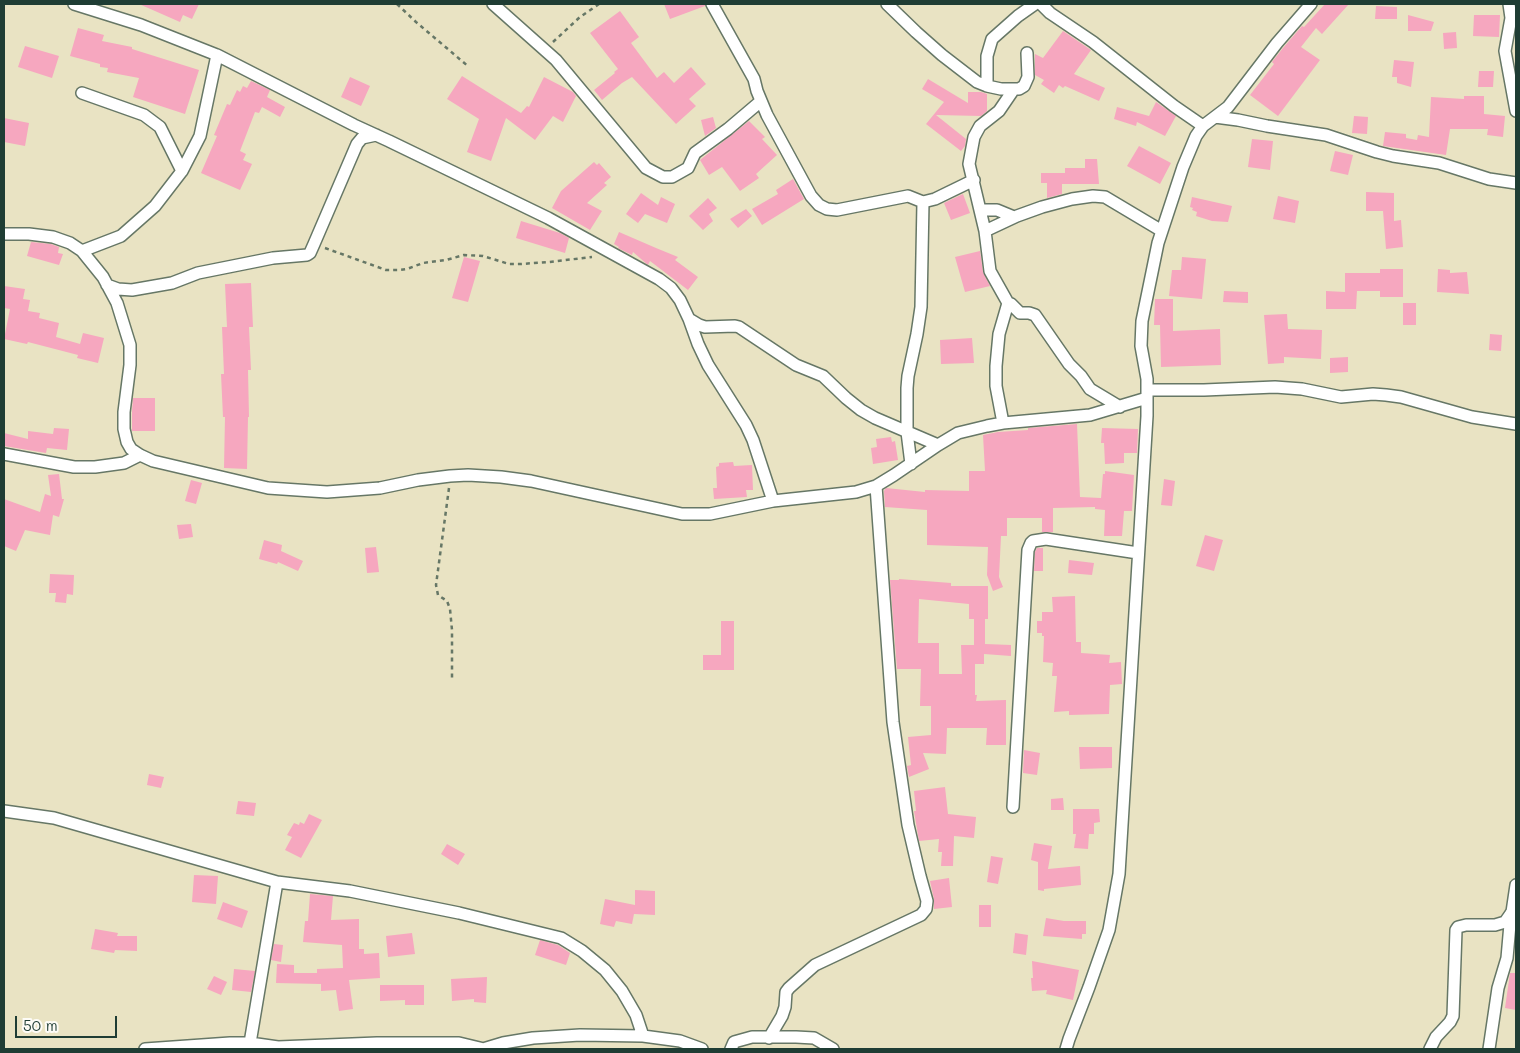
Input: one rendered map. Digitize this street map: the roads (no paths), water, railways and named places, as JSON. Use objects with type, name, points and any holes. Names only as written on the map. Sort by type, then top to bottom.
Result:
[{"type":"street","points":[[494,4],[556,60],[646,168],[663,177],[672,177],[688,168],[696,153],[743,118],[761,101]]},
{"type":"street","points":[[712,4],[754,78],[767,115],[818,206],[837,210],[908,196],[924,202],[935,199],[974,180]]},
{"type":"street","points":[[887,4],[942,55],[977,82],[988,86],[1002,89],[1019,89],[1024,86],[1028,77],[1027,53]]},
{"type":"street","points":[[988,86],[988,56],[992,39],[1035,4]]},
{"type":"street","points":[[1041,4],[1050,13],[1093,42],[1174,106],[1203,126]]},
{"type":"street","points":[[1066,1049],[1109,930],[1119,874],[1147,416],[1147,379],[1141,346],[1142,321],[1162,231],[1196,136],[1203,126],[1228,107],[1276,43],[1312,4]]},
{"type":"street","points":[[1509,4],[1511,18],[1506,51],[1516,111]]},
{"type":"street","points":[[81,5],[141,25],[217,55],[354,126],[548,218],[660,278],[680,300],[708,365],[746,425],[753,440],[773,501]]},
{"type":"street","points":[[82,251],[121,236],[155,206],[182,171],[200,136],[217,55]]},
{"type":"street","points":[[1014,89],[999,110],[980,126],[974,137],[970,164],[985,231],[990,271],[1008,303],[1020,313],[1035,315],[1069,364],[1090,388],[1120,407]]},
{"type":"street","points":[[82,93],[144,115],[160,127],[182,171]]},
{"type":"street","points":[[1215,117],[1326,135],[1393,156],[1439,163],[1489,179],[1516,183]]},
{"type":"street","points":[[107,285],[126,290],[172,283],[198,273],[273,258],[304,256],[310,253],[357,144],[362,138],[376,135]]},
{"type":"street","points":[[985,231],[1014,217],[1042,207],[1093,196],[1105,197],[1162,231]]},
{"type":"street","points":[[911,464],[907,432],[908,376],[921,307],[924,202]]},
{"type":"street","points":[[980,210],[997,210],[1014,217]]},
{"type":"street","points":[[4,234],[29,234],[53,237],[70,243],[82,251],[103,277],[117,303],[130,345],[124,429],[127,442],[131,448],[152,461],[268,488],[327,492],[380,488],[418,480],[468,475],[501,477],[531,482],[682,514],[710,514],[773,501],[856,492],[876,486],[958,433],[1003,423],[1090,415],[1120,407],[1146,394],[1204,390],[1275,387],[1302,389],[1341,397],[1372,394],[1386,395],[1401,397],[1472,417],[1516,424]]},
{"type":"street","points":[[1003,423],[996,386],[996,366],[998,334],[1008,303]]},
{"type":"street","points":[[689,319],[705,326],[739,327],[796,365],[823,376],[861,410],[938,445]]},
{"type":"street","points":[[4,454],[74,467],[95,468],[124,463],[140,455]]},
{"type":"street","points":[[769,1038],[782,1016],[788,988],[815,965],[921,915],[926,909],[927,901],[908,825],[893,722],[876,486]]},
{"type":"street","points":[[1013,807],[1028,550],[1030,543],[1046,539],[1138,553]]},
{"type":"street","points":[[4,811],[54,818],[277,882],[359,893],[459,913],[562,938],[582,951],[605,970],[622,990],[636,1015],[642,1036]]},
{"type":"street","points":[[250,1043],[277,882]]},
{"type":"street","points":[[1489,1049],[1498,988],[1507,958],[1516,885]]},
{"type":"street","points":[[1430,1049],[1436,1037],[1453,1016],[1456,930],[1458,927],[1466,925],[1500,924],[1506,922],[1512,912]]},
{"type":"street","points":[[145,1049],[229,1046],[250,1043],[278,1047],[377,1043],[459,1043],[484,1049],[510,1042],[554,1036],[642,1036],[680,1041],[702,1049]]},
{"type":"street","points":[[731,1049],[734,1042],[752,1037],[814,1038],[833,1049]]}]
